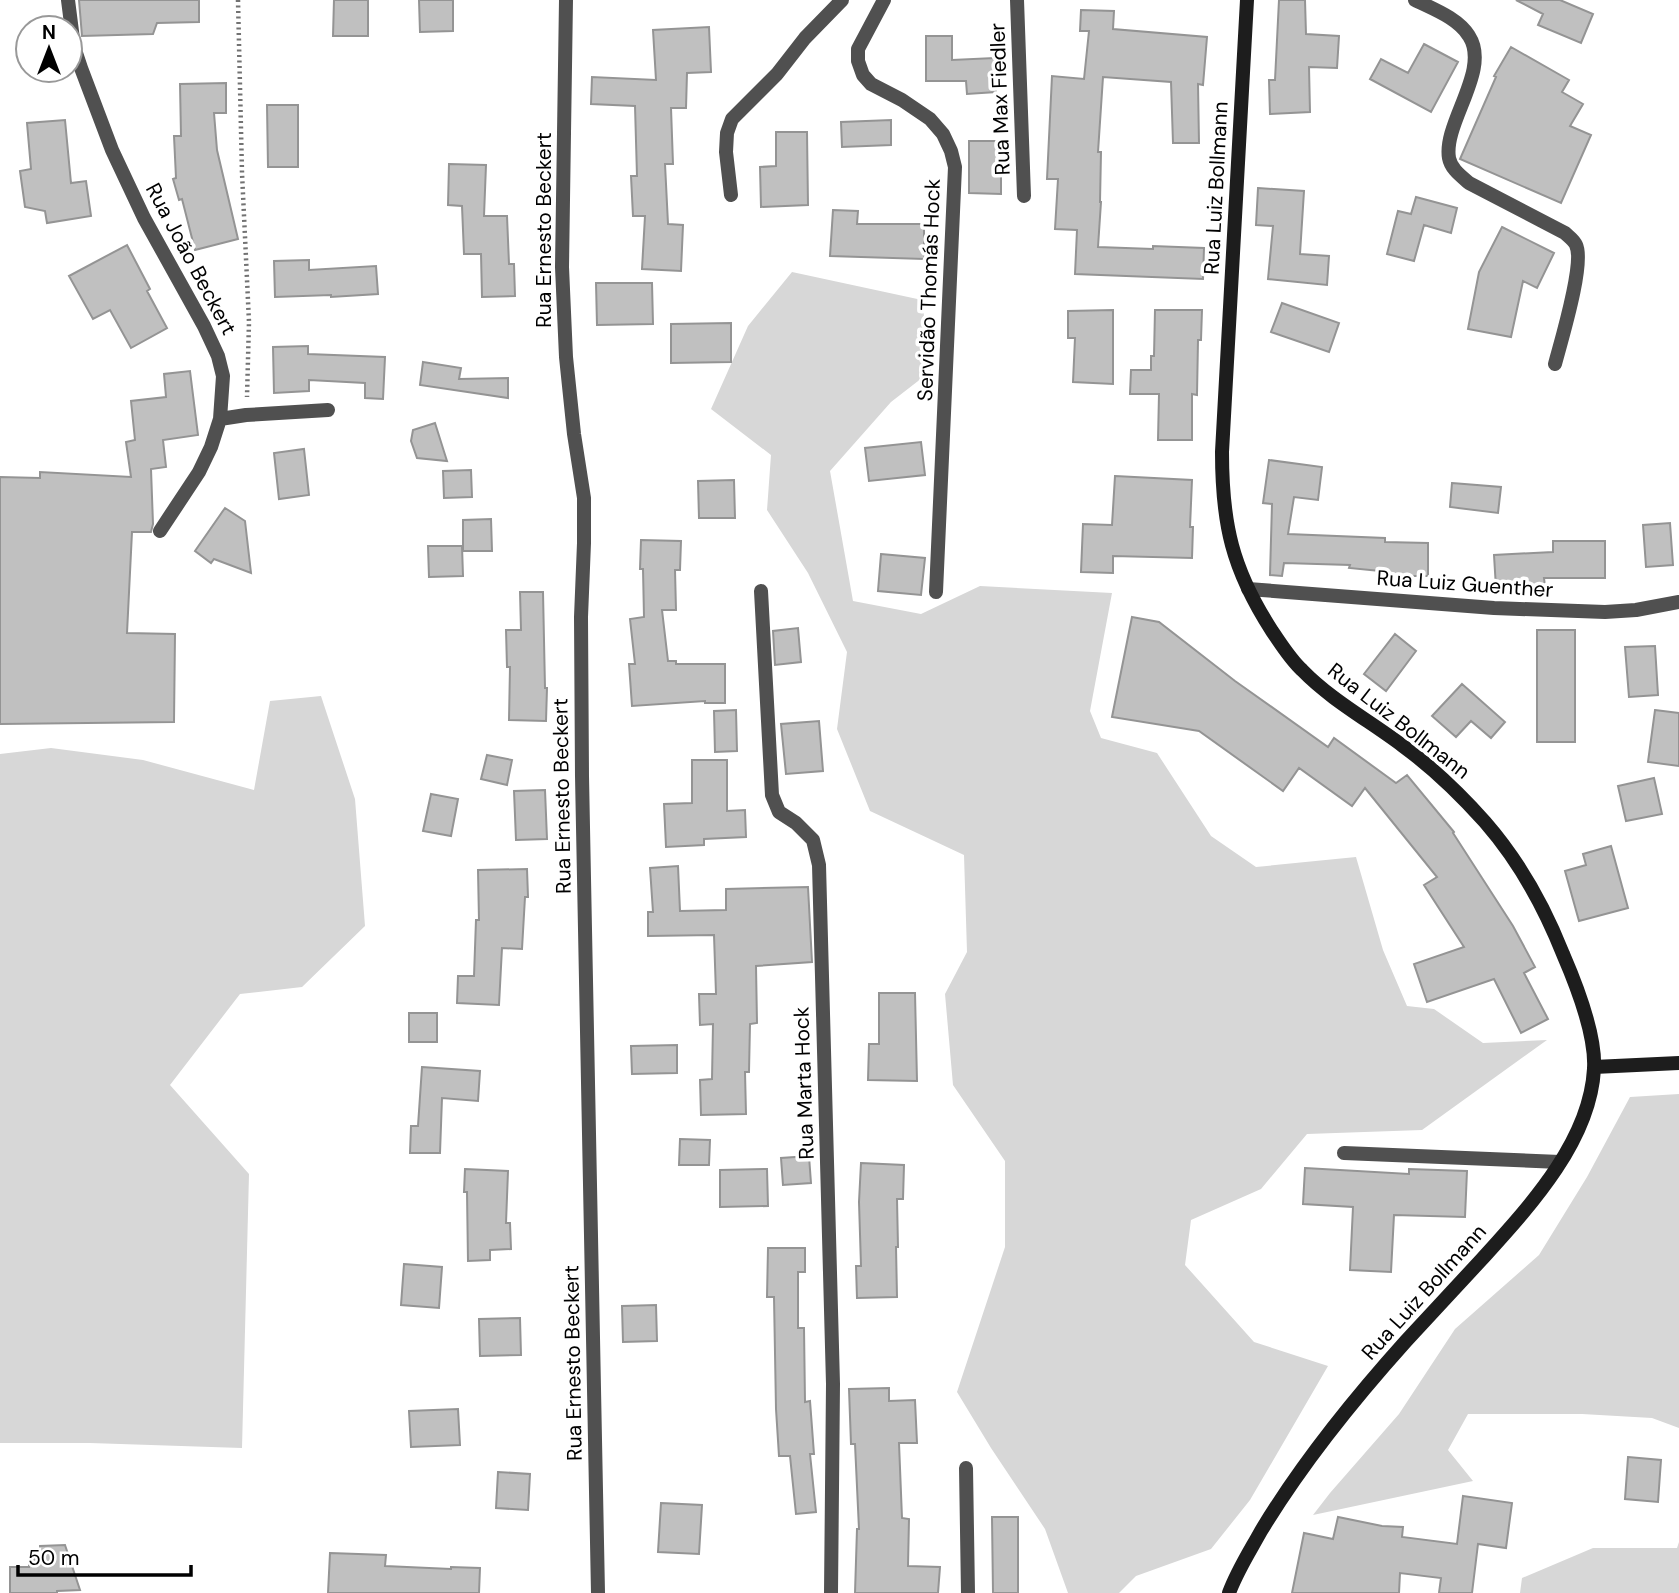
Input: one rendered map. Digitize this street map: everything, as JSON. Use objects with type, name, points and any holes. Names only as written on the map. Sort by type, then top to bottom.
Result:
[{"type":"main road","name":"Rua Luiz Bollmann","points":[[1229,1593],[1250,1550],[1298,1473],[1403,1345],[1528,1207],[1560,1162],[1586,1111],[1594,1067],[1583,1006],[1555,933],[1532,888],[1499,838],[1438,774],[1301,670],[1281,644],[1248,589],[1230,541],[1222,490],[1222,452],[1247,0]]},
{"type":"main road","points":[[1594,1067],[1679,1063]]},
{"type":"street","name":"Rua João Beckert","points":[[68,0],[74,47],[80,68],[111,150],[144,218],[204,326],[218,356],[223,376],[220,419],[211,447],[199,472],[160,531]]},
{"type":"street","name":"Rua Ernesto Beckert","points":[[566,0],[562,267],[566,357],[584,498],[582,750],[598,1593]]},
{"type":"street","points":[[731,195],[726,152],[727,133],[732,119],[777,74],[805,38],[842,0]]},
{"type":"street","name":"Servidão Thomás Hock","points":[[884,0],[858,49],[858,61],[863,75],[871,84],[930,119],[943,134],[955,167],[936,592]]},
{"type":"street","name":"Rua Max Fiedler","points":[[1017,0],[1024,196]]},
{"type":"street","points":[[1415,0],[1460,26],[1470,37],[1475,51],[1469,88],[1449,144],[1449,159],[1456,172],[1469,183],[1565,233],[1576,244],[1579,258],[1555,364]]},
{"type":"street","points":[[220,419],[328,410]]},
{"type":"street","name":"Rua Luiz Guenther","points":[[1248,589],[1494,608],[1593,612],[1636,610],[1679,602]]},
{"type":"street","name":"Rua Marta Hock","points":[[761,591],[772,795],[779,812],[796,823],[813,840],[819,865],[833,1384],[831,1593]]},
{"type":"street","points":[[1344,1153],[1560,1162]]},
{"type":"street","points":[[966,1468],[968,1593]]},
{"type":"path","points":[[238,0],[249,322],[246,415]]},
{"type":"shaded area","points":[[792,272],[922,300],[931,371],[891,402],[830,471],[853,601],[921,614],[980,586],[1112,593],[1090,711],[1101,738],[1157,753],[1211,836],[1256,867],[1356,857],[1383,950],[1407,1006],[1434,1009],[1483,1043],[1547,1040],[1422,1130],[1307,1134],[1261,1189],[1191,1220],[1185,1265],[1254,1342],[1328,1366],[1250,1500],[1211,1549],[1136,1576],[1119,1593],[1068,1593],[1045,1529],[957,1392],[1005,1247],[1005,1161],[953,1085],[945,994],[967,952],[964,855],[870,811],[837,729],[847,652],[808,573],[767,510],[771,455],[711,409],[748,326]]},
{"type":"shaded area","points":[[321,696],[355,799],[365,926],[302,987],[240,994],[170,1085],[249,1174],[242,1448],[0,1443],[0,754],[51,748],[143,760],[254,790],[270,701]]},
{"type":"shaded area","points":[[1679,1094],[1679,1428],[1652,1418],[1582,1414],[1468,1414],[1448,1450],[1473,1481],[1313,1515],[1399,1414],[1455,1329],[1539,1255],[1587,1177],[1630,1097]]},
{"type":"shaded area","points":[[1679,1542],[1679,1593],[1520,1593],[1522,1578],[1593,1548],[1677,1548]]},
{"type":"building","points":[[79,0],[199,0],[199,22],[157,23],[153,34],[84,36],[84,14],[80,14]]},
{"type":"building","points":[[334,0],[368,0],[368,36],[333,36]]},
{"type":"building","points":[[419,0],[453,0],[453,31],[420,32]]},
{"type":"building","points":[[1279,0],[1305,0],[1306,34],[1339,36],[1337,68],[1309,67],[1310,112],[1270,114],[1269,80],[1275,80]]},
{"type":"building","points":[[1516,0],[1560,0],[1593,14],[1581,43],[1538,25],[1543,14]]},
{"type":"building","points":[[1081,10],[1114,11],[1113,29],[1207,37],[1203,85],[1198,84],[1199,143],[1173,143],[1171,82],[1103,77],[1098,152],[1101,152],[1101,202],[1098,247],[1204,248],[1203,279],[1075,274],[1077,230],[1055,229],[1058,179],[1047,179],[1052,76],[1084,79],[1089,31],[1080,31]]},
{"type":"building","points":[[709,27],[711,72],[687,73],[686,108],[671,108],[673,164],[665,164],[668,224],[683,225],[681,271],[642,269],[645,216],[633,216],[631,176],[637,176],[635,106],[591,104],[592,77],[656,80],[653,30]]},
{"type":"building","points":[[926,36],[952,36],[952,60],[994,58],[996,92],[967,94],[966,81],[926,81]]},
{"type":"building","points":[[1424,44],[1458,62],[1431,112],[1370,79],[1381,59],[1408,73]]},
{"type":"building","points":[[1511,47],[1569,80],[1562,92],[1583,104],[1570,126],[1591,135],[1561,203],[1460,159],[1496,77],[1494,76]]},
{"type":"building","points":[[226,83],[226,113],[214,113],[217,150],[238,239],[195,250],[182,199],[179,200],[173,179],[176,178],[174,136],[181,136],[180,84]]},
{"type":"building","points":[[267,105],[298,105],[298,167],[268,167]]},
{"type":"building","points":[[65,120],[71,183],[86,181],[91,216],[47,223],[45,211],[25,207],[20,171],[31,169],[27,123]]},
{"type":"building","points":[[891,120],[891,145],[842,147],[841,122]]},
{"type":"building","points":[[776,132],[807,132],[808,205],[761,207],[760,167],[776,166]]},
{"type":"building","points":[[969,141],[1001,141],[1001,194],[969,193]]},
{"type":"building","points":[[449,164],[486,165],[484,216],[507,216],[509,264],[514,264],[515,296],[482,297],[481,254],[464,254],[462,206],[448,205]]},
{"type":"building","points":[[1258,188],[1304,191],[1300,254],[1329,256],[1327,285],[1268,279],[1273,226],[1256,225]]},
{"type":"building","points":[[1416,197],[1457,208],[1451,233],[1424,225],[1414,261],[1387,254],[1398,211],[1411,214]]},
{"type":"building","points":[[833,210],[858,211],[857,224],[924,224],[924,259],[830,256]]},
{"type":"building","points":[[1502,227],[1554,253],[1537,288],[1523,281],[1511,337],[1468,329],[1479,272]]},
{"type":"building","points":[[127,245],[167,328],[131,348],[110,310],[93,319],[69,276]]},
{"type":"building","points":[[309,260],[309,270],[376,266],[378,294],[275,297],[274,261]]},
{"type":"building","points":[[596,283],[652,283],[653,324],[597,325]]},
{"type":"building","points":[[1282,303],[1339,323],[1329,352],[1271,332]]},
{"type":"building","points":[[1113,310],[1113,384],[1073,382],[1075,338],[1068,338],[1068,311]]},
{"type":"building","points":[[1155,310],[1202,310],[1201,340],[1198,340],[1197,395],[1192,394],[1192,440],[1158,440],[1159,394],[1130,394],[1131,370],[1151,370]]},
{"type":"building","points":[[731,323],[731,362],[671,363],[671,324]]},
{"type":"building","points":[[308,346],[308,354],[385,357],[383,399],[365,398],[365,383],[309,380],[309,391],[274,393],[273,347]]},
{"type":"building","points":[[423,362],[461,368],[459,379],[508,378],[508,398],[420,385]]},
{"type":"building","points":[[190,371],[198,435],[163,440],[166,467],[151,469],[153,524],[151,532],[132,532],[127,633],[175,634],[174,722],[0,724],[0,477],[40,478],[40,472],[131,477],[126,442],[135,440],[131,401],[166,397],[164,374]]},
{"type":"building","points":[[435,423],[447,461],[417,458],[411,441],[413,430]]},
{"type":"building","points":[[921,442],[925,475],[869,481],[865,448]]},
{"type":"building","points":[[304,449],[309,495],[279,499],[274,453]]},
{"type":"building","points":[[1269,460],[1322,467],[1318,500],[1294,497],[1288,534],[1385,538],[1385,542],[1428,543],[1428,576],[1390,576],[1390,572],[1349,568],[1350,565],[1284,563],[1282,576],[1270,575],[1272,504],[1263,503]]},
{"type":"building","points":[[471,470],[472,497],[444,498],[443,471]]},
{"type":"building","points":[[1115,476],[1192,480],[1192,558],[1113,556],[1113,573],[1081,572],[1083,524],[1112,525]]},
{"type":"building","points":[[734,480],[735,518],[699,518],[698,481]]},
{"type":"building","points":[[1452,483],[1501,487],[1498,513],[1450,507]]},
{"type":"building","points":[[225,508],[245,521],[251,573],[214,559],[211,563],[195,551]]},
{"type":"building","points":[[491,519],[492,551],[463,551],[463,520]]},
{"type":"building","points":[[1670,523],[1673,565],[1646,567],[1643,525]]},
{"type":"building","points":[[641,540],[681,541],[680,570],[675,570],[676,610],[662,610],[668,661],[676,661],[676,664],[725,664],[725,703],[705,701],[632,706],[629,664],[635,664],[630,619],[644,617],[643,569],[640,569]]},
{"type":"building","points":[[1553,541],[1605,541],[1605,578],[1544,578],[1545,586],[1496,588],[1494,555],[1553,552]]},
{"type":"building","points":[[428,546],[462,546],[463,576],[429,577]]},
{"type":"building","points":[[881,554],[925,558],[921,595],[878,591]]},
{"type":"building","points":[[520,592],[543,592],[546,721],[509,720],[510,667],[507,667],[506,630],[521,630]]},
{"type":"building","points":[[1132,617],[1159,622],[1235,681],[1328,747],[1334,738],[1396,783],[1407,775],[1454,832],[1513,926],[1535,967],[1524,973],[1548,1019],[1521,1033],[1494,979],[1427,1002],[1414,964],[1464,947],[1424,885],[1437,877],[1365,788],[1352,806],[1299,768],[1283,791],[1199,731],[1112,717]]},
{"type":"building","points":[[798,628],[801,662],[775,665],[773,631]]},
{"type":"building","points":[[1537,630],[1575,630],[1575,742],[1537,742]]},
{"type":"building","points":[[1395,634],[1416,651],[1386,691],[1364,674]]},
{"type":"building","points":[[1655,646],[1658,695],[1629,697],[1625,647]]},
{"type":"building","points":[[1462,684],[1505,722],[1491,738],[1471,721],[1456,737],[1432,716]]},
{"type":"building","points":[[736,710],[737,751],[715,752],[714,711]]},
{"type":"building","points":[[1655,710],[1679,713],[1679,766],[1648,762]]},
{"type":"building","points":[[819,721],[823,771],[786,774],[781,724]]},
{"type":"building","points":[[487,755],[512,760],[507,785],[481,779]]},
{"type":"building","points":[[692,760],[727,760],[727,811],[745,810],[746,837],[704,839],[704,845],[666,847],[664,804],[692,803]]},
{"type":"building","points":[[1654,778],[1662,814],[1626,821],[1618,786]]},
{"type":"building","points":[[545,790],[547,839],[516,840],[514,791]]},
{"type":"building","points":[[431,794],[458,799],[451,836],[423,831]]},
{"type":"building","points":[[1611,846],[1628,908],[1579,921],[1565,871],[1586,865],[1583,854]]},
{"type":"building","points":[[678,866],[680,911],[726,910],[726,889],[808,887],[812,962],[756,966],[757,1023],[750,1024],[749,1072],[745,1072],[746,1114],[701,1115],[700,1080],[712,1079],[713,1024],[700,1025],[699,994],[716,994],[714,935],[648,936],[648,912],[653,912],[650,868]]},
{"type":"building","points":[[527,869],[528,897],[525,897],[522,949],[502,948],[499,1005],[457,1003],[458,976],[474,976],[476,920],[479,920],[478,870]]},
{"type":"building","points":[[879,993],[915,993],[917,1081],[868,1080],[869,1044],[879,1044]]},
{"type":"building","points":[[409,1013],[437,1013],[437,1042],[409,1042]]},
{"type":"building","points":[[677,1045],[677,1073],[632,1074],[631,1046]]},
{"type":"building","points":[[422,1067],[480,1071],[478,1101],[442,1098],[440,1153],[410,1153],[411,1126],[418,1126]]},
{"type":"building","points":[[680,1139],[710,1140],[709,1165],[679,1165]]},
{"type":"building","points":[[809,1156],[811,1183],[783,1185],[781,1158]]},
{"type":"building","points":[[861,1163],[904,1165],[903,1199],[897,1199],[897,1297],[857,1298],[856,1266],[861,1266]]},
{"type":"building","points":[[1305,1168],[1409,1174],[1409,1169],[1467,1171],[1465,1217],[1394,1215],[1391,1272],[1350,1270],[1353,1207],[1303,1204]]},
{"type":"building","points":[[465,1169],[508,1171],[506,1223],[510,1223],[511,1249],[490,1250],[490,1260],[468,1261]]},
{"type":"building","points":[[767,1169],[768,1206],[720,1207],[720,1170]]},
{"type":"building","points":[[768,1248],[805,1248],[805,1272],[798,1272],[798,1328],[804,1328],[805,1402],[810,1401],[814,1454],[810,1454],[816,1512],[796,1514],[790,1456],[779,1456],[774,1297],[767,1297]]},
{"type":"building","points":[[404,1264],[442,1267],[439,1308],[401,1305]]},
{"type":"building","points":[[656,1305],[657,1341],[623,1342],[622,1306]]},
{"type":"building","points":[[520,1318],[521,1355],[480,1356],[479,1319]]},
{"type":"building","points":[[889,1388],[889,1401],[915,1400],[917,1443],[899,1443],[902,1518],[909,1519],[908,1566],[940,1567],[938,1593],[855,1593],[859,1529],[849,1389]]},
{"type":"building","points":[[458,1409],[460,1445],[411,1447],[409,1411]]},
{"type":"building","points":[[1628,1457],[1661,1460],[1658,1502],[1625,1499]]},
{"type":"building","points":[[498,1472],[530,1474],[528,1510],[496,1508]]},
{"type":"building","points":[[1463,1496],[1512,1503],[1506,1548],[1478,1544],[1472,1593],[1439,1593],[1441,1578],[1400,1573],[1399,1593],[1292,1593],[1304,1533],[1333,1539],[1338,1517],[1382,1526],[1403,1527],[1402,1537],[1457,1544]]},
{"type":"building","points":[[661,1503],[702,1505],[699,1554],[658,1552]]},
{"type":"building","points":[[992,1517],[1018,1517],[1018,1593],[993,1593]]},
{"type":"building","points":[[65,1545],[80,1590],[10,1593],[10,1567],[29,1567],[29,1559],[40,1558],[40,1546]]},
{"type":"building","points":[[330,1553],[386,1555],[385,1566],[480,1568],[479,1593],[328,1593]]}]
